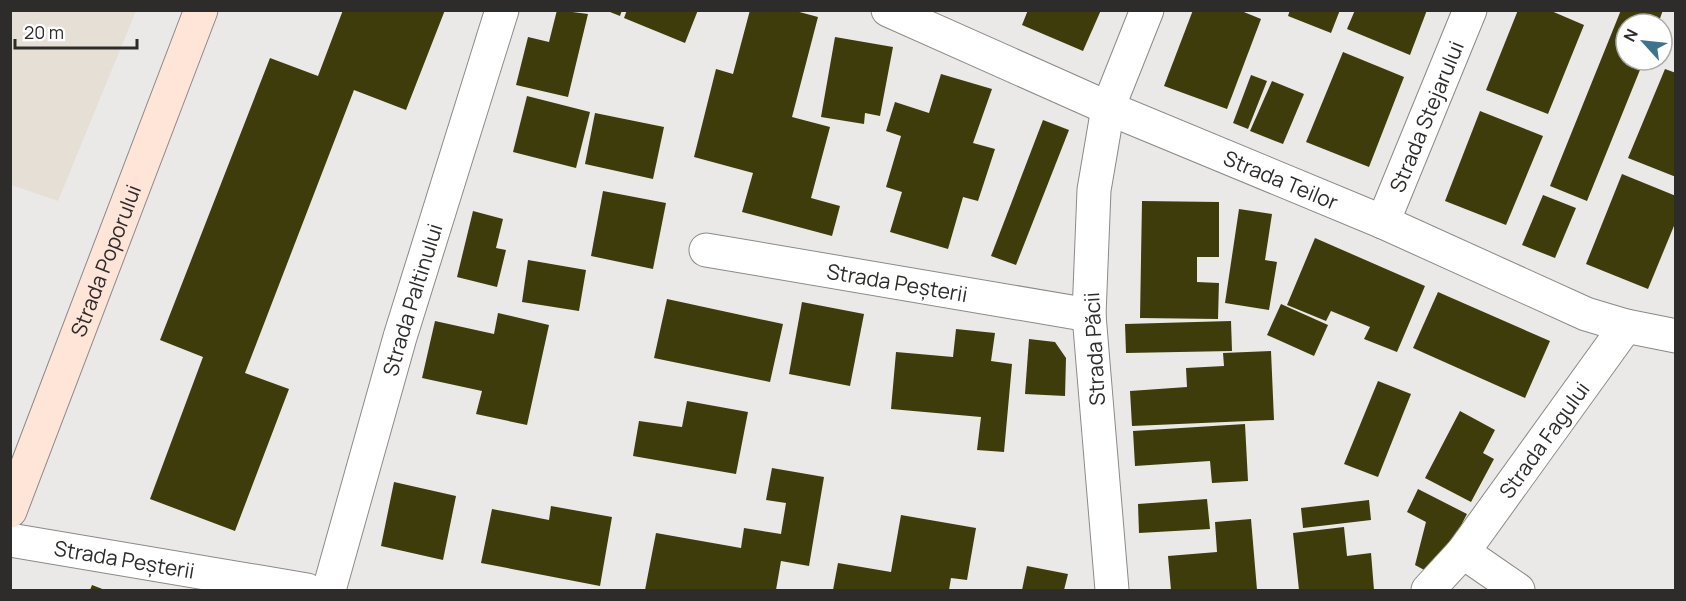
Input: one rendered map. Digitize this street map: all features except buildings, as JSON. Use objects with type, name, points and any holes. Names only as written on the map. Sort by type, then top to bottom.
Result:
[{"type":"street","name":"Strada Poporului","points":[[10,511],[201,10]]},
{"type":"street","name":"Strada Paltinului","points":[[329,591],[400,337],[502,10]]},
{"type":"street","name":"Strada Teilor","points":[[888,10],[1108,108],[1383,222],[1586,314],[1626,326],[1676,336]]},
{"type":"street","name":"Strada Păcii","points":[[1112,591],[1089,315],[1094,190],[1108,108],[1147,10]]},
{"type":"street","name":"Strada Stejarului","points":[[1383,222],[1470,10]]},
{"type":"street","name":"Strada Peșterii","points":[[706,250],[1089,315]]},
{"type":"street","name":"Strada Fagului","points":[[1464,552],[1626,326]]},
{"type":"street","name":"Strada Peșterii","points":[[10,540],[307,591]]},
{"type":"street","points":[[1428,591],[1464,552],[1518,591]]},
{"type":"shaded area","points":[[11,10],[136,11],[58,201],[11,185]]}]
